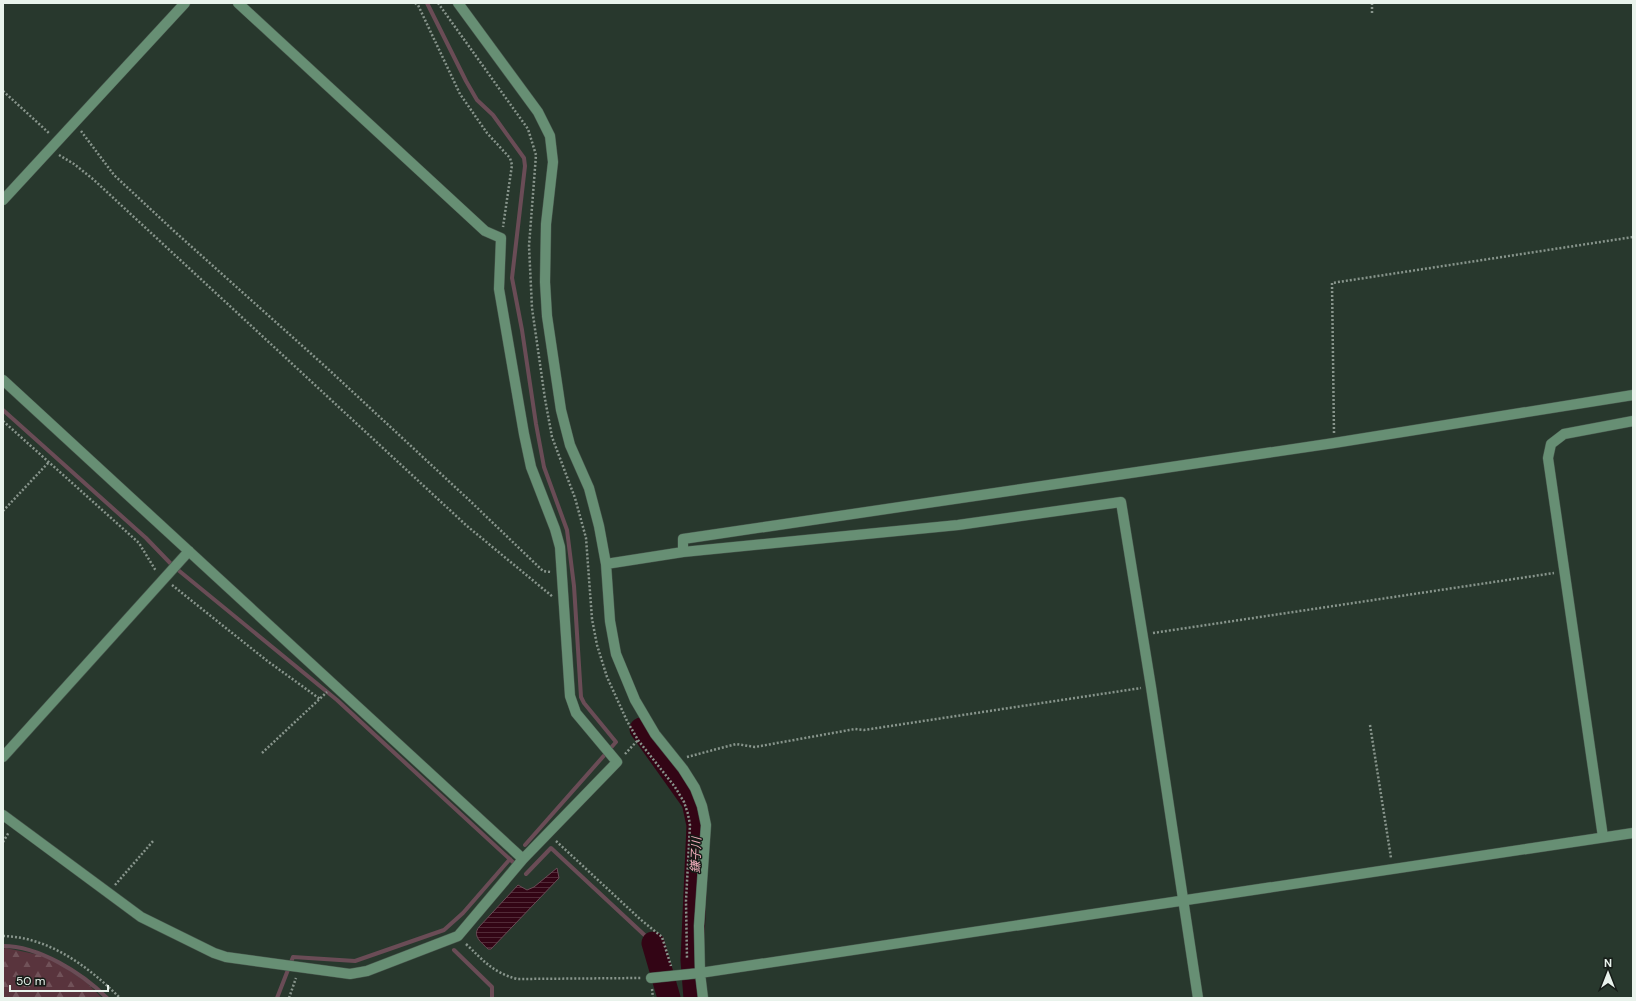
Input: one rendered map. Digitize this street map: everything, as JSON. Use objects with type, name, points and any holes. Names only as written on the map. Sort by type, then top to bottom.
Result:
[{"type":"street","points":[[3,200],[185,3]]},
{"type":"street","points":[[3,815],[141,917],[214,953],[226,957],[350,974],[367,971],[458,936],[523,859],[617,762],[576,714],[570,696],[560,547],[531,467],[524,434],[499,289],[501,238],[485,231],[238,3]]},
{"type":"street","points":[[458,3],[538,112],[550,136],[553,162],[546,224],[545,282],[548,316],[561,410],[570,445],[589,488],[599,526],[606,564],[610,621],[616,654],[634,700],[655,734],[695,788],[702,806],[706,825],[699,926],[700,973],[703,998]]},
{"type":"street","points":[[3,380],[523,859]]},
{"type":"street","points":[[683,552],[683,539],[1334,443],[1633,395]]},
{"type":"street","points":[[1603,837],[1548,458],[1551,444],[1564,434],[1633,421]]},
{"type":"street","points":[[606,564],[683,552],[958,525],[1122,502],[1198,998]]},
{"type":"street","points":[[3,757],[189,551]]},
{"type":"street","points":[[651,978],[700,973],[1633,833]]},
{"type":"path","points":[[415,3],[418,5],[460,94],[487,133],[510,158],[512,166],[501,238]]},
{"type":"path","points":[[1372,3],[1372,15]]},
{"type":"path","points":[[3,91],[58,141]]},
{"type":"path","points":[[73,124],[114,175],[468,498],[543,571],[562,572]]},
{"type":"path","points":[[50,149],[74,164],[94,180],[467,526],[554,598],[564,603]]},
{"type":"path","points":[[1334,443],[1332,283],[1633,237]]},
{"type":"path","points":[[3,421],[139,544],[157,574],[261,656],[320,699]]},
{"type":"path","points":[[3,512],[49,462]]},
{"type":"path","points":[[1143,634],[1564,571]]},
{"type":"path","points":[[262,753],[334,685]]},
{"type":"path","points":[[677,762],[682,758],[736,744],[755,747],[855,729],[864,730],[1151,687]]},
{"type":"path","points":[[614,695],[638,740],[675,787],[684,802],[688,814],[690,825],[686,901],[686,954],[689,974]]},
{"type":"path","points":[[1370,725],[1393,868]]},
{"type":"path","points":[[617,762],[638,740]]},
{"type":"path","points":[[548,833],[640,919],[662,937],[674,976]]},
{"type":"path","points":[[108,892],[154,840]]},
{"type":"path","points":[[3,936],[20,938],[50,947],[65,954],[88,969],[120,998]]},
{"type":"path","points":[[458,936],[487,965],[502,974],[517,979],[651,978]]},
{"type":"path","points":[[289,998],[299,968]]},
{"type":"green space","points":[[6,948],[49,957],[86,982],[102,998],[3,998],[3,949]]},
{"type":"shaded area","points":[[557,868],[559,878],[491,949],[488,949],[478,939],[476,933],[479,927],[518,885],[527,890],[534,887]]},
{"type":"waterway","points":[[427,3],[477,100],[493,115],[524,158],[525,166],[512,278],[544,467],[567,530],[574,586],[581,697],[584,703],[616,742],[525,845]]},
{"type":"waterway","points":[[3,410],[146,538],[172,565],[337,700],[515,864]]},
{"type":"waterway","name":"鎌子川","points":[[641,729],[693,802],[698,825],[692,960],[695,998]]},
{"type":"waterway","points":[[526,874],[551,848],[653,943]]},
{"type":"waterway","points":[[277,998],[293,957],[355,961],[444,930],[463,913],[510,859]]},
{"type":"waterway","name":"鎌子川","points":[[653,943],[669,998]]},
{"type":"waterway","points":[[3,946],[17,947],[45,956],[85,979],[107,998]]},
{"type":"waterway","points":[[454,950],[492,987],[492,998]]}]
